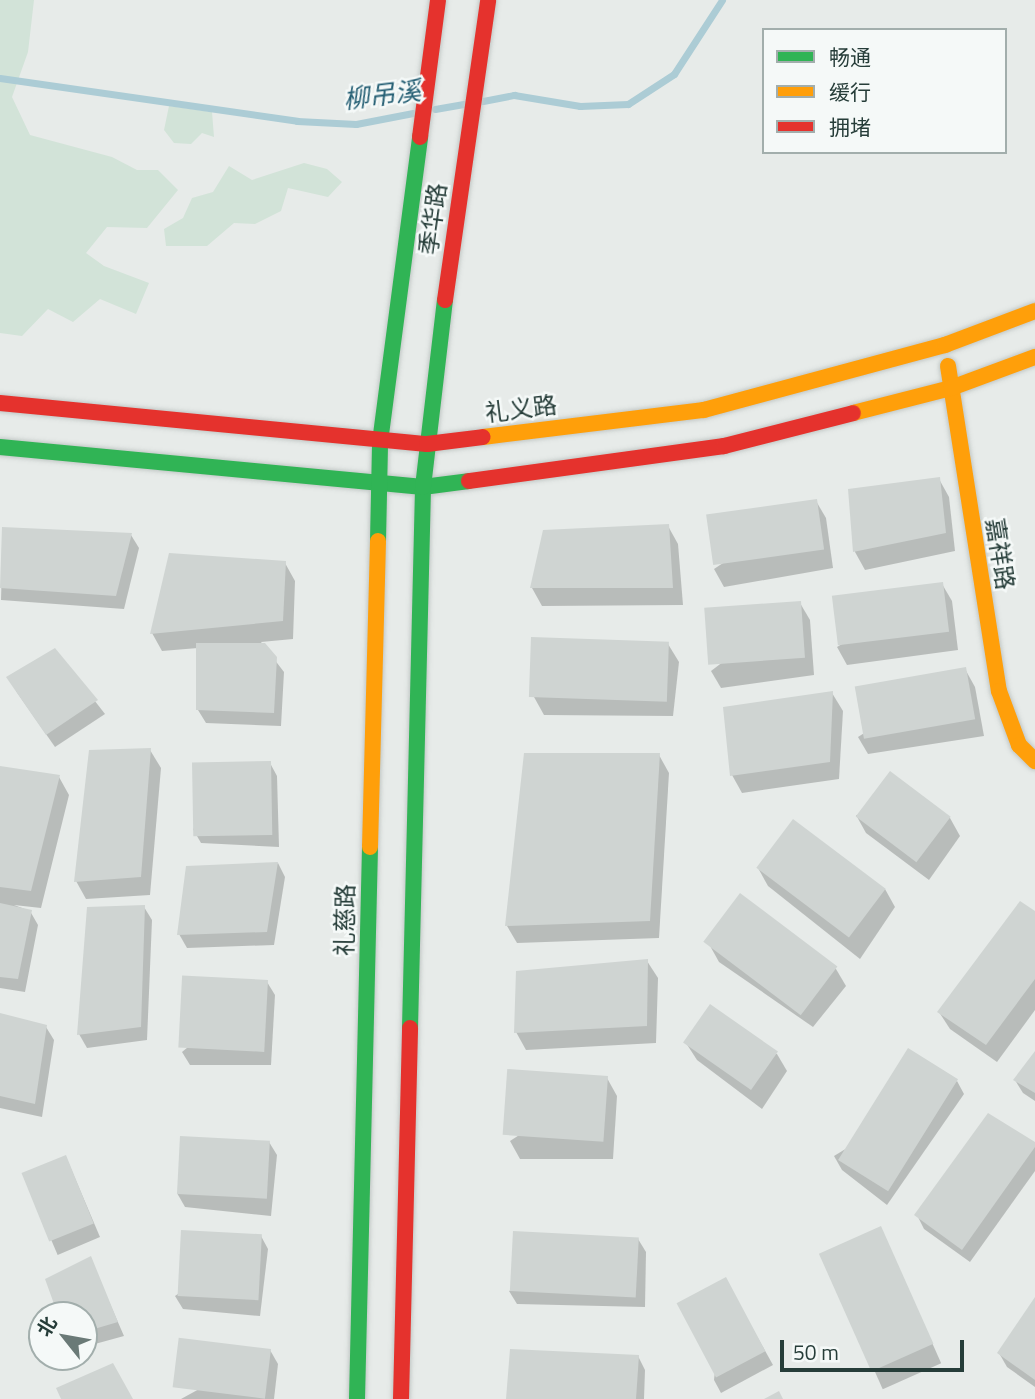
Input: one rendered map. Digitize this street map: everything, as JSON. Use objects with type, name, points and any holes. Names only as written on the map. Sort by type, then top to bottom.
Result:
[{"type":"main road","name":"季华路","points":[[380,442],[438,0]]},
{"type":"main road","name":"季华路","points":[[427,444],[488,0]]},
{"type":"main road","name":"礼义路","points":[[0,403],[380,442],[427,444],[704,410],[945,345],[1035,311]]},
{"type":"main road","name":"嘉祥路","points":[[945,345],[999,691],[1019,746],[1035,761]]},
{"type":"main road","points":[[0,447],[423,487],[723,446],[951,388],[1035,358]]},
{"type":"main road","name":"礼慈路","points":[[357,1399],[380,442]]},
{"type":"main road","points":[[401,1399],[423,487],[427,444]]},
{"type":"green space","points":[[0,0],[34,0],[28,52],[12,97],[30,135],[112,157],[137,170],[158,170],[178,190],[147,228],[107,227],[86,253],[104,266],[149,283],[136,314],[100,299],[73,322],[48,309],[22,336],[0,333]]},
{"type":"green space","points":[[169,106],[212,112],[214,137],[202,133],[191,144],[174,143],[164,130]]},
{"type":"green space","points":[[304,163],[327,169],[342,182],[328,197],[288,188],[281,211],[255,224],[234,223],[207,246],[166,246],[164,229],[183,218],[192,198],[213,192],[229,166],[252,180]]},
{"type":"building","points":[[940,477],[946,533],[853,552],[848,489]]},
{"type":"building","points":[[817,499],[824,550],[713,565],[706,515]]},
{"type":"building","points":[[669,524],[673,588],[530,588],[543,530]]},
{"type":"building","points":[[2,527],[132,533],[116,596],[0,588]]},
{"type":"building","points":[[169,553],[286,561],[283,621],[150,634]]},
{"type":"building","points":[[943,582],[949,632],[838,645],[832,596]]},
{"type":"building","points":[[801,601],[805,658],[708,665],[704,608]]},
{"type":"building","points":[[531,637],[669,642],[667,702],[529,697]]},
{"type":"building","points":[[196,643],[265,643],[277,657],[274,713],[196,710]]},
{"type":"building","points":[[55,648],[98,700],[46,735],[6,677]]},
{"type":"building","points":[[966,667],[975,719],[864,739],[855,687]]},
{"type":"building","points":[[833,691],[830,762],[730,776],[723,707]]},
{"type":"building","points":[[151,748],[141,877],[74,882],[89,750]]},
{"type":"building","points":[[524,753],[660,753],[650,921],[505,926]]},
{"type":"building","points":[[271,761],[272,835],[193,836],[192,762]]},
{"type":"building","points":[[0,766],[60,775],[31,891],[0,887]]},
{"type":"building","points":[[890,771],[951,817],[916,862],[856,817]]},
{"type":"building","points":[[793,819],[886,889],[849,938],[756,868]]},
{"type":"building","points":[[278,862],[267,932],[177,935],[186,866]]},
{"type":"building","points":[[740,893],[837,966],[801,1015],[703,942]]},
{"type":"building","points":[[1020,901],[1035,911],[1035,979],[986,1045],[937,1012]]},
{"type":"building","points":[[0,903],[32,910],[18,979],[0,977]]},
{"type":"building","points":[[145,905],[141,1027],[77,1035],[87,907]]},
{"type":"building","points":[[648,959],[647,1026],[514,1033],[516,971]]},
{"type":"building","points":[[182,975],[268,980],[264,1052],[178,1047]]},
{"type":"building","points":[[710,1004],[778,1052],[751,1090],[683,1043]]},
{"type":"building","points":[[0,1013],[47,1025],[35,1104],[0,1096]]},
{"type":"building","points":[[908,1048],[958,1079],[888,1191],[838,1160]]},
{"type":"building","points":[[1035,1051],[1035,1093],[1013,1080]]},
{"type":"building","points":[[507,1069],[608,1076],[603,1142],[503,1135]]},
{"type":"building","points":[[988,1113],[1035,1142],[1035,1147],[962,1250],[914,1215]]},
{"type":"building","points":[[180,1136],[270,1141],[267,1199],[177,1194]]},
{"type":"building","points":[[66,1155],[94,1224],[49,1242],[21,1173]]},
{"type":"building","points":[[881,1226],[933,1344],[871,1372],[819,1254]]},
{"type":"building","points":[[181,1230],[262,1234],[258,1300],[178,1296]]},
{"type":"building","points":[[513,1231],[639,1238],[636,1298],[510,1291]]},
{"type":"building","points":[[91,1256],[118,1322],[98,1328],[98,1301],[53,1301],[45,1279]]},
{"type":"building","points":[[726,1277],[765,1351],[716,1377],[677,1303]]},
{"type":"building","points":[[1035,1297],[1035,1380],[997,1353]]},
{"type":"building","points":[[179,1338],[271,1349],[265,1399],[173,1387]]},
{"type":"building","points":[[510,1349],[639,1355],[636,1399],[506,1399]]},
{"type":"building","points":[[113,1363],[133,1399],[61,1399],[56,1388]]},
{"type":"building","points":[[779,1391],[783,1399],[764,1399]]},
{"type":"waterway","name":"柳吊溪","points":[[483,101],[514,95],[580,106],[628,104],[674,74],[722,0]]},
{"type":"waterway","name":"柳吊溪","points":[[0,78],[297,121],[356,124],[413,113]]},
{"type":"waterway","name":"柳吊溪","points":[[435,109],[464,104]]},
{"type":"traffic: fast","points":[[378,541],[380,442],[420,137]]},
{"type":"traffic: fast","points":[[410,1028],[423,487],[445,300]]},
{"type":"traffic: fast","points":[[0,447],[423,487],[469,481]]},
{"type":"traffic: fast","points":[[357,1399],[370,847]]},
{"type":"traffic: slow","points":[[483,437],[704,410],[945,345],[1035,311]]},
{"type":"traffic: slow","points":[[853,413],[951,388],[1035,357]]},
{"type":"traffic: slow","points":[[948,366],[999,691],[1019,745],[1035,761]]},
{"type":"traffic: slow","points":[[370,847],[378,541]]},
{"type":"traffic: jam","points":[[420,137],[438,0]]},
{"type":"traffic: jam","points":[[445,300],[488,0]]},
{"type":"traffic: jam","points":[[0,403],[427,444],[483,437]]},
{"type":"traffic: jam","points":[[469,481],[724,446],[853,413]]},
{"type":"traffic: jam","points":[[401,1399],[410,1028]]}]
